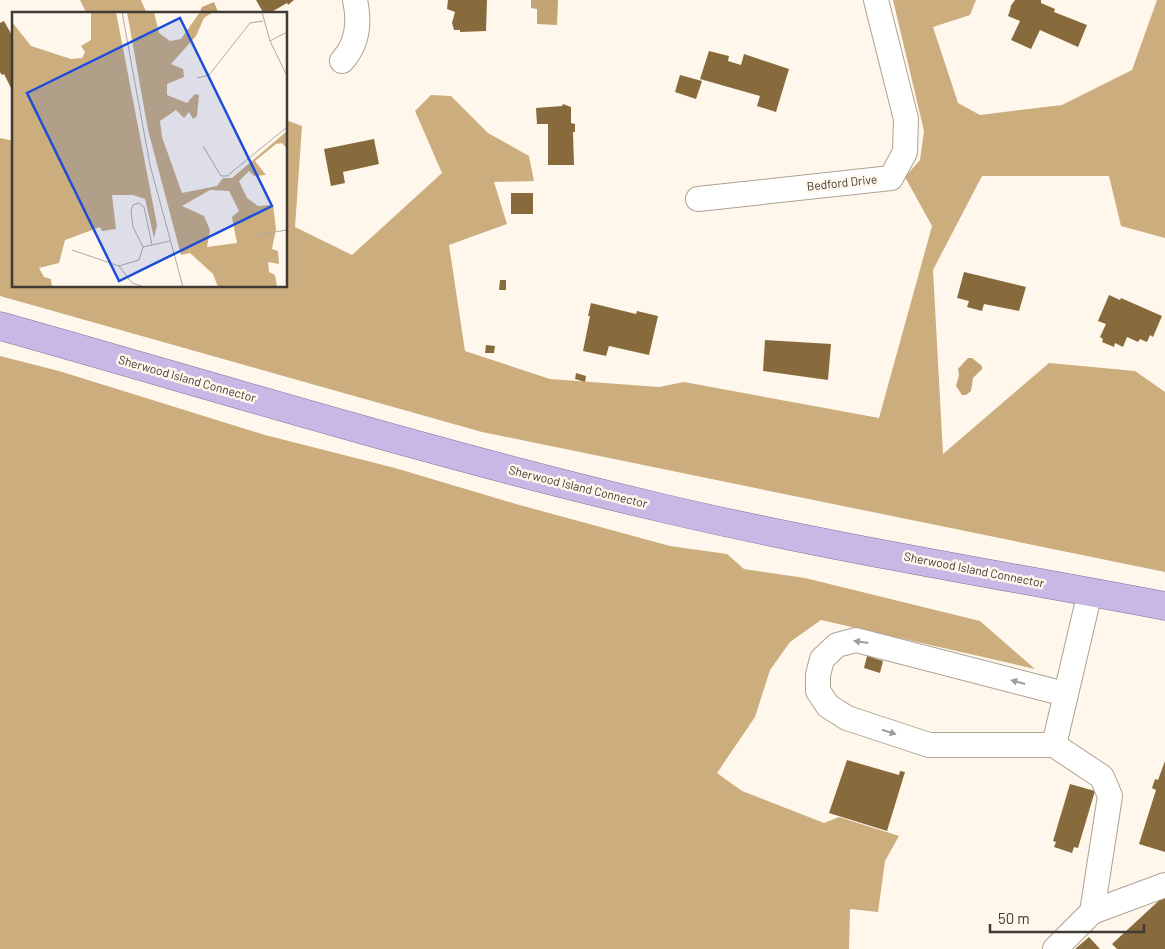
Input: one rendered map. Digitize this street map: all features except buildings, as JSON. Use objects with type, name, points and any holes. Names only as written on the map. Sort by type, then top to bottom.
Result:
[{"type":"main road","name":"Sherwood Island Connector","points":[[0,326],[519,473],[610,496],[809,539],[1165,606]]},
{"type":"street","points":[[342,61],[354,46],[358,13],[355,0]]},
{"type":"street","name":"Bedford Drive","points":[[698,199],[891,178],[905,152],[906,119],[876,0]]},
{"type":"street","points":[[1054,745],[1090,592]]},
{"type":"street","points":[[1065,694],[856,640],[837,645],[822,660],[818,675],[818,691],[828,706],[847,718],[929,744],[1054,745],[1102,776],[1110,796],[1092,912]]},
{"type":"street","points":[[1055,949],[1092,912],[1165,885]]},
{"type":"shaded area","points":[[80,0],[141,0],[146,12],[86,12]]},
{"type":"shaded area","points":[[531,0],[558,0],[557,25],[537,24],[537,9],[531,8]]},
{"type":"shaded area","points":[[893,0],[976,0],[970,15],[933,27],[958,103],[980,115],[1062,105],[1132,70],[1157,0],[1165,0],[1165,238],[1121,226],[1109,176],[982,176],[933,270],[943,454],[1049,363],[1135,371],[1165,392],[1165,572],[482,432],[0,296],[0,138],[12,141],[12,288],[288,288],[288,121],[302,126],[295,227],[352,255],[442,173],[415,111],[431,95],[451,96],[488,133],[529,156],[534,181],[494,182],[507,224],[449,245],[465,351],[550,379],[659,387],[684,382],[879,418],[932,226],[905,177],[920,160],[924,131]]},
{"type":"shaded area","points":[[214,2],[218,12],[200,12],[202,7]]},
{"type":"shaded area","points":[[0,356],[59,371],[265,435],[395,468],[516,504],[670,546],[727,554],[744,569],[805,578],[980,621],[1035,669],[821,620],[790,642],[770,670],[755,717],[717,773],[742,791],[824,823],[839,817],[899,836],[885,861],[878,912],[850,909],[849,949],[0,949]]},
{"type":"shaded area","points":[[968,358],[972,358],[982,366],[982,369],[973,378],[971,391],[966,395],[962,395],[956,386],[959,375],[958,369]]}]
